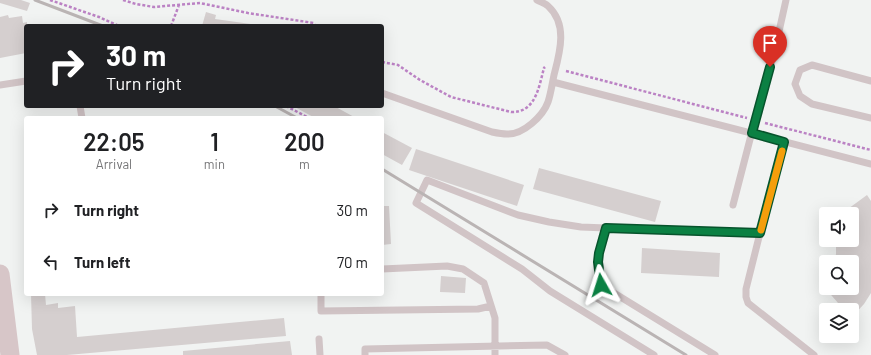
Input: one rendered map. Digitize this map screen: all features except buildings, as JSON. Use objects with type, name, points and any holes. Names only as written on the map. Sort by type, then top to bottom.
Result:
[{"type":"main road","points":[[0,274],[4,331],[10,355]]},
{"type":"lane","points":[[384,94],[492,132],[508,134],[523,130],[538,119],[548,103],[560,55],[560,27],[555,15],[547,6],[537,0]]},
{"type":"lane","points":[[733,206],[774,54],[786,0]]},
{"type":"lane","points":[[871,81],[812,65],[800,70],[795,84],[800,96],[812,104],[871,118]]},
{"type":"lane","points":[[0,85],[24,81]]},
{"type":"lane","points":[[553,82],[871,164]]},
{"type":"lane","points":[[784,142],[746,289],[746,297],[748,303],[814,355]]},
{"type":"lane","points":[[654,355],[550,291],[522,269],[416,203],[427,180],[518,215],[581,227],[760,233]]},
{"type":"lane","points":[[606,228],[598,257],[601,285],[715,355]]},
{"type":"lane","points":[[384,269],[447,266],[463,269],[484,283],[495,318],[495,355]]},
{"type":"lane","points":[[321,296],[321,311],[478,309],[491,306]]},
{"type":"lane","points":[[319,339],[320,355]]},
{"type":"lane","points":[[365,355],[365,349],[547,345],[566,355]]},
{"type":"path","points":[[50,0],[114,24]]},
{"type":"path","points":[[123,0],[154,7],[200,3],[248,13],[314,22],[314,24]]},
{"type":"path","points":[[172,24],[178,5]]},
{"type":"path","points":[[384,62],[398,65],[420,80],[452,97],[511,112],[520,112],[531,104],[537,95],[544,68]]},
{"type":"path","points":[[572,72],[871,150]]},
{"type":"path","points":[[290,108],[305,116]]},
{"type":"railway","points":[[35,0],[98,24]]},
{"type":"railway","points":[[279,108],[293,116]]},
{"type":"railway","points":[[384,170],[686,355]]},
{"type":"slow traffic","points":[[761,230],[782,151]]},
{"type":"route","points":[[601,285],[598,262],[606,228],[760,233],[784,142],[752,133],[770,67]]}]
